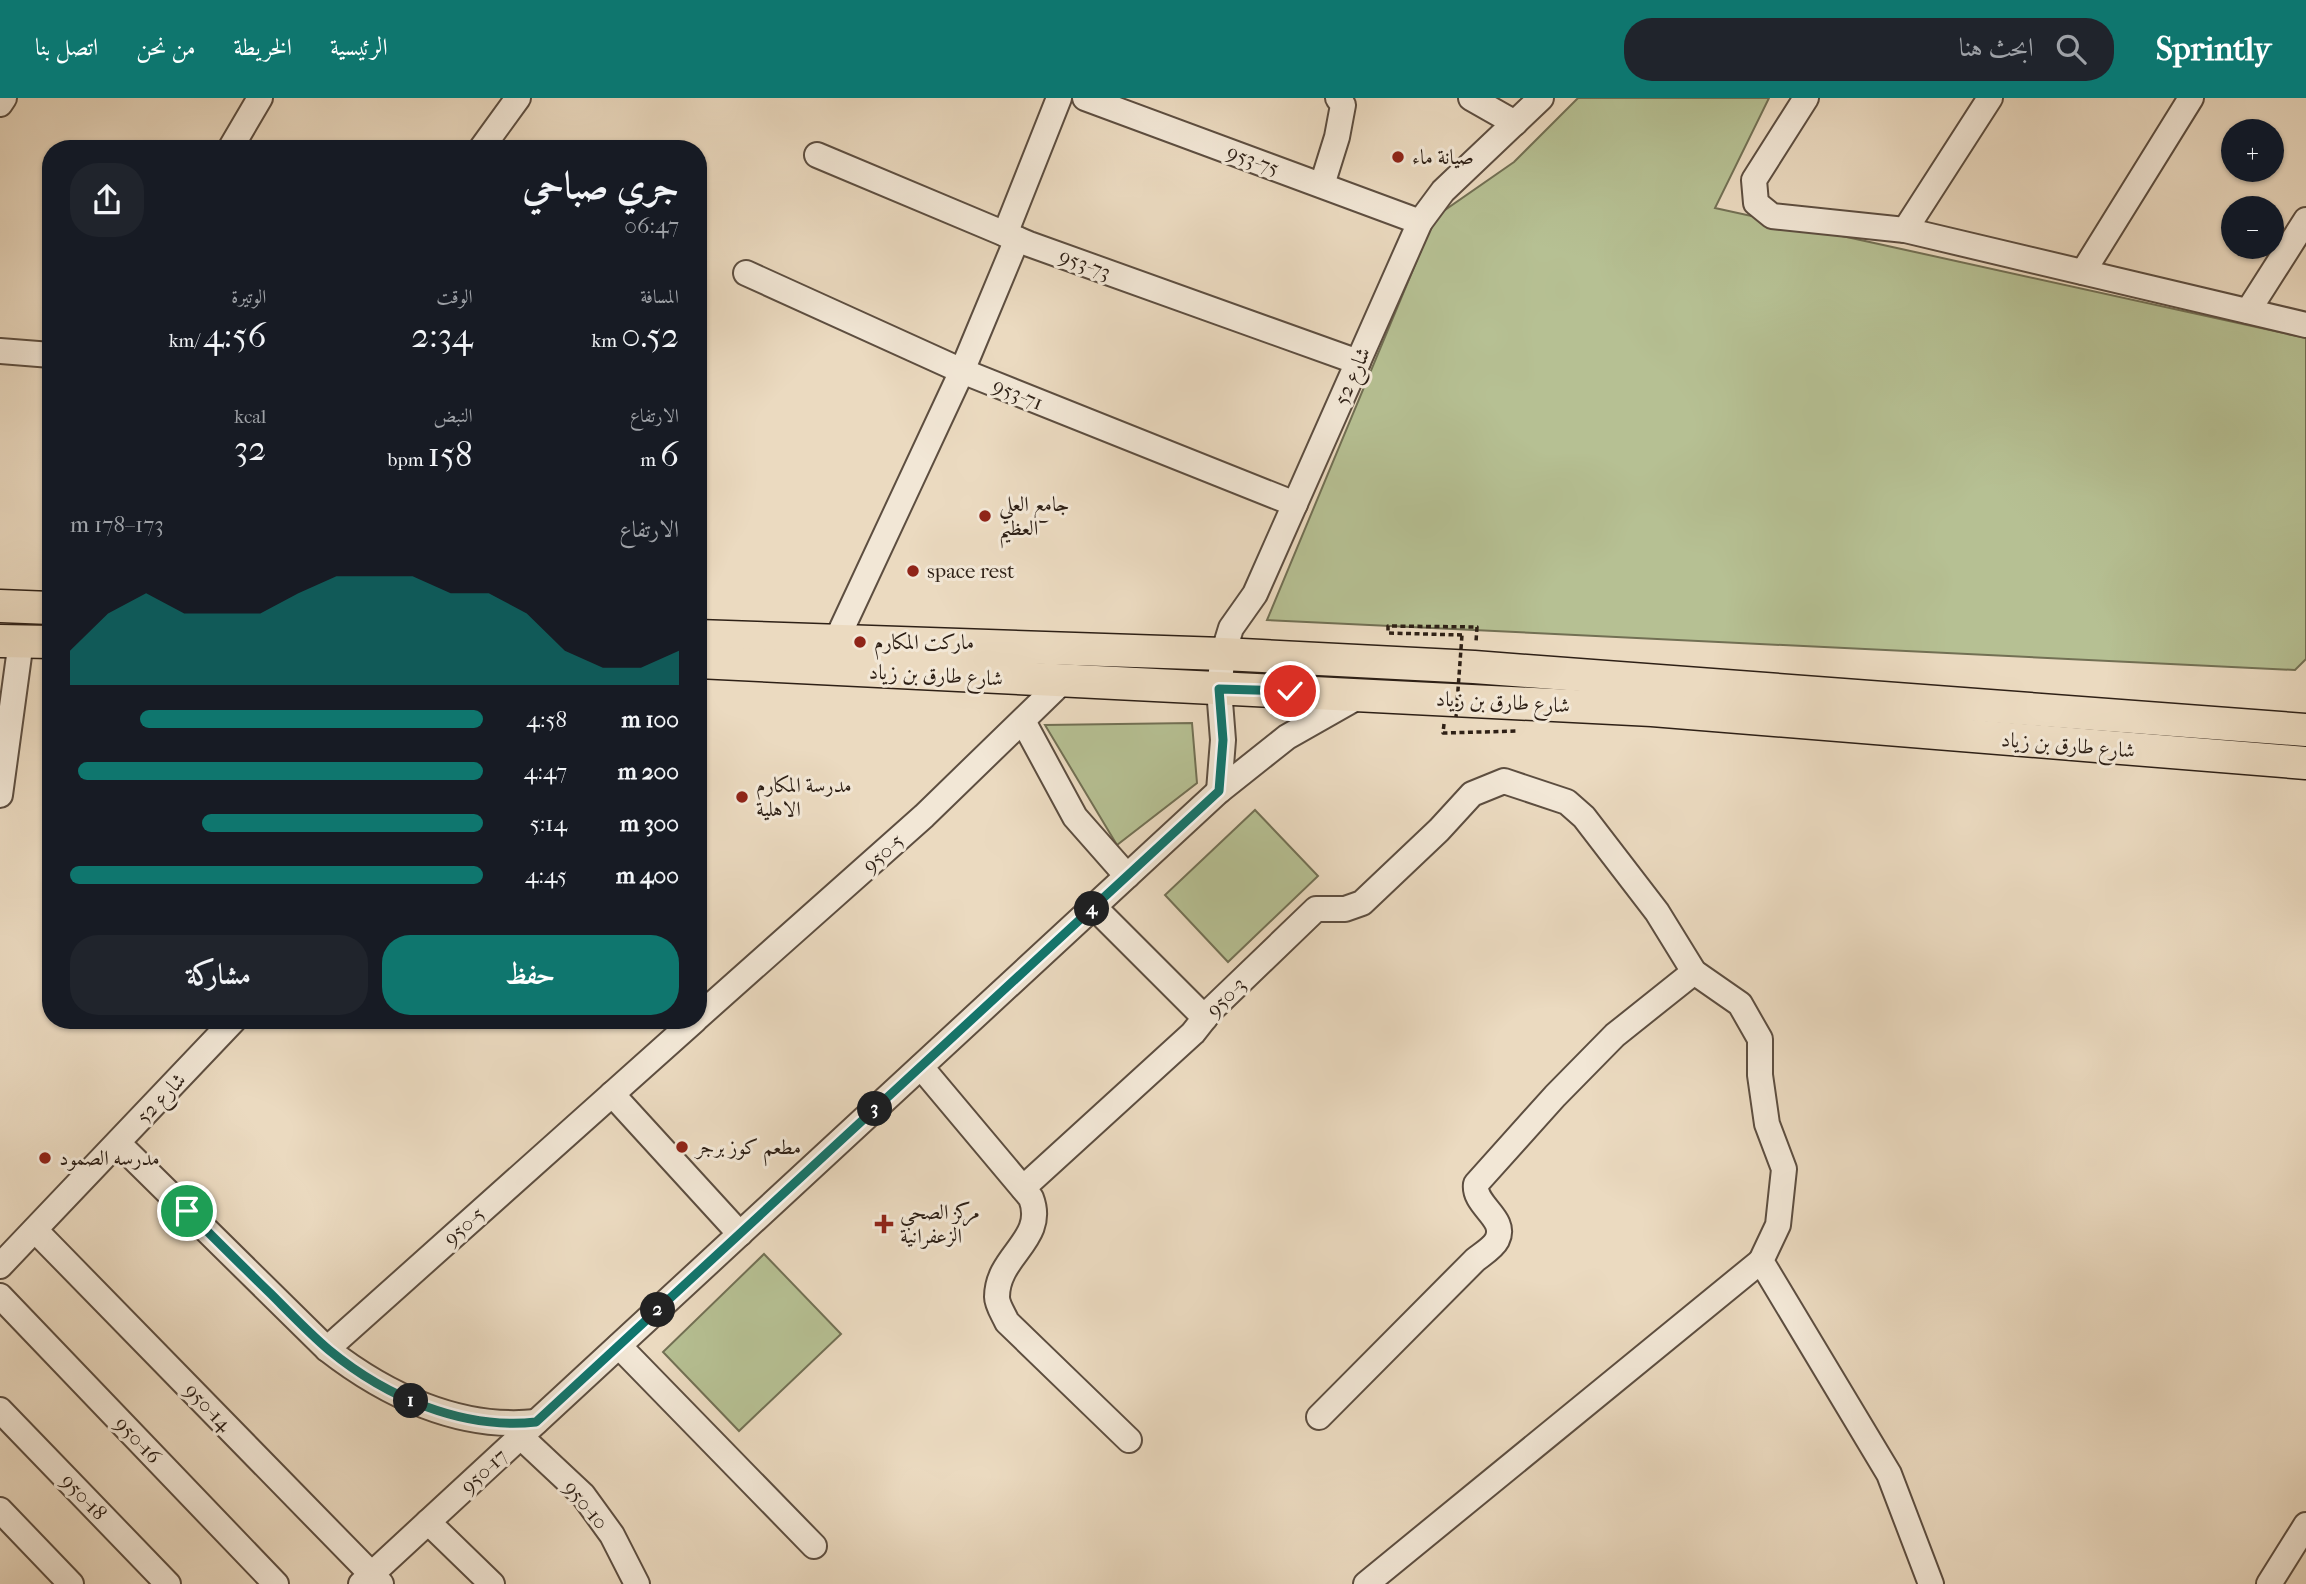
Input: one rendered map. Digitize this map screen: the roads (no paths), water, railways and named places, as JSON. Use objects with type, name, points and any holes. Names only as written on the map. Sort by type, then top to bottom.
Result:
[{"type":"main road","points":[[0,606],[42,608]]},
{"type":"main road","name":"شارع طارق بن زياد","points":[[707,635],[1223,654],[1474,667],[2306,730]]},
{"type":"main road","name":"شارع طارق بن زياد","points":[[707,662],[1652,710],[2306,763]]},
{"type":"street","points":[[0,104],[4,98]]},
{"type":"street","points":[[235,140],[260,98]]},
{"type":"street","points":[[488,140],[518,98]]},
{"type":"street","points":[[836,640],[962,371],[1059,98]]},
{"type":"street","name":"953-75","points":[[1085,98],[1121,104],[1420,222]]},
{"type":"street","points":[[1322,185],[1338,137],[1343,104],[1338,98]]},
{"type":"street","points":[[1471,98],[1515,123]]},
{"type":"street","name":"شارع 52","points":[[1219,791],[1223,740],[1219,689],[1226,639],[1255,594],[1420,222],[1443,191],[1541,98]]},
{"type":"street","points":[[1807,98],[1754,180],[1756,203],[1772,216],[1905,230],[2306,325]]},
{"type":"street","points":[[1905,230],[1990,98]]},
{"type":"street","points":[[2083,272],[2191,98]]},
{"type":"street","name":"953-73","points":[[817,155],[1011,237],[1359,362]]},
{"type":"street","points":[[2248,311],[2306,220]]},
{"type":"street","name":"953-71","points":[[746,273],[962,371],[1295,505]]},
{"type":"street","points":[[0,351],[42,354]]},
{"type":"street","points":[[0,795],[24,641]]},
{"type":"street","name":"950-5","points":[[707,1009],[873,862],[1062,682]]},
{"type":"street","name":"950-17","points":[[371,1581],[528,1429],[1219,791],[1287,737],[1362,694]]},
{"type":"street","points":[[1023,721],[1075,817],[1127,877]]},
{"type":"street","name":"950-3","points":[[1023,1188],[1193,1033],[1205,1018],[1317,909],[1345,909],[1362,903],[1439,830],[1472,794],[1504,781],[1567,802],[1584,817],[1657,912],[1695,972]]},
{"type":"street","points":[[1094,907],[1205,1018]]},
{"type":"street","points":[[1319,1417],[1497,1241],[1499,1230],[1496,1220],[1480,1203],[1475,1191],[1476,1184],[1555,1096],[1615,1035],[1695,972],[1740,1004],[1760,1039],[1760,1075],[1767,1124],[1784,1169],[1778,1225],[1761,1261],[1366,1584]]},
{"type":"street","name":"شارع 52","points":[[4,1254],[35,1230],[226,1029]]},
{"type":"street","name":"950-5","points":[[327,1349],[685,1029]]},
{"type":"street","points":[[921,1067],[1031,1198],[1036,1211],[1035,1224],[1002,1274],[997,1299],[1007,1322],[1129,1440]]},
{"type":"street","points":[[612,1094],[740,1234]]},
{"type":"street","points":[[118,1143],[327,1349],[374,1383],[427,1407],[528,1429]]},
{"type":"street","name":"950-14","points":[[35,1230],[371,1581]]},
{"type":"street","points":[[1761,1261],[1889,1474],[1931,1584]]},
{"type":"street","name":"950-16","points":[[0,1296],[276,1584]]},
{"type":"street","points":[[619,1346],[814,1546]]},
{"type":"street","name":"950-18","points":[[0,1410],[168,1584]]},
{"type":"street","name":"950-10","points":[[528,1429],[583,1495],[612,1535],[637,1584]]},
{"type":"street","points":[[0,1510],[71,1584]]},
{"type":"street","points":[[429,1522],[492,1584]]},
{"type":"street","points":[[2269,1584],[2306,1525]]},
{"type":"place","name":"صيانة ماء","points":[[1398,157]]},
{"type":"place","name":"جامع العلي العظيم","points":[[985,516]]},
{"type":"place","name":"space rest","points":[[913,571]]},
{"type":"place","name":"ماركت المكارم","points":[[860,642]]},
{"type":"place","name":"مدرسة المكارم الاهلية","points":[[742,797]]},
{"type":"place","name":"مطعم كوز برجر","points":[[682,1147]]},
{"type":"place","name":"مدرسه الصمود","points":[[45,1158]]},
{"type":"place","name":"مركز الصحي الزعفرانية","points":[[884,1224]]}]
